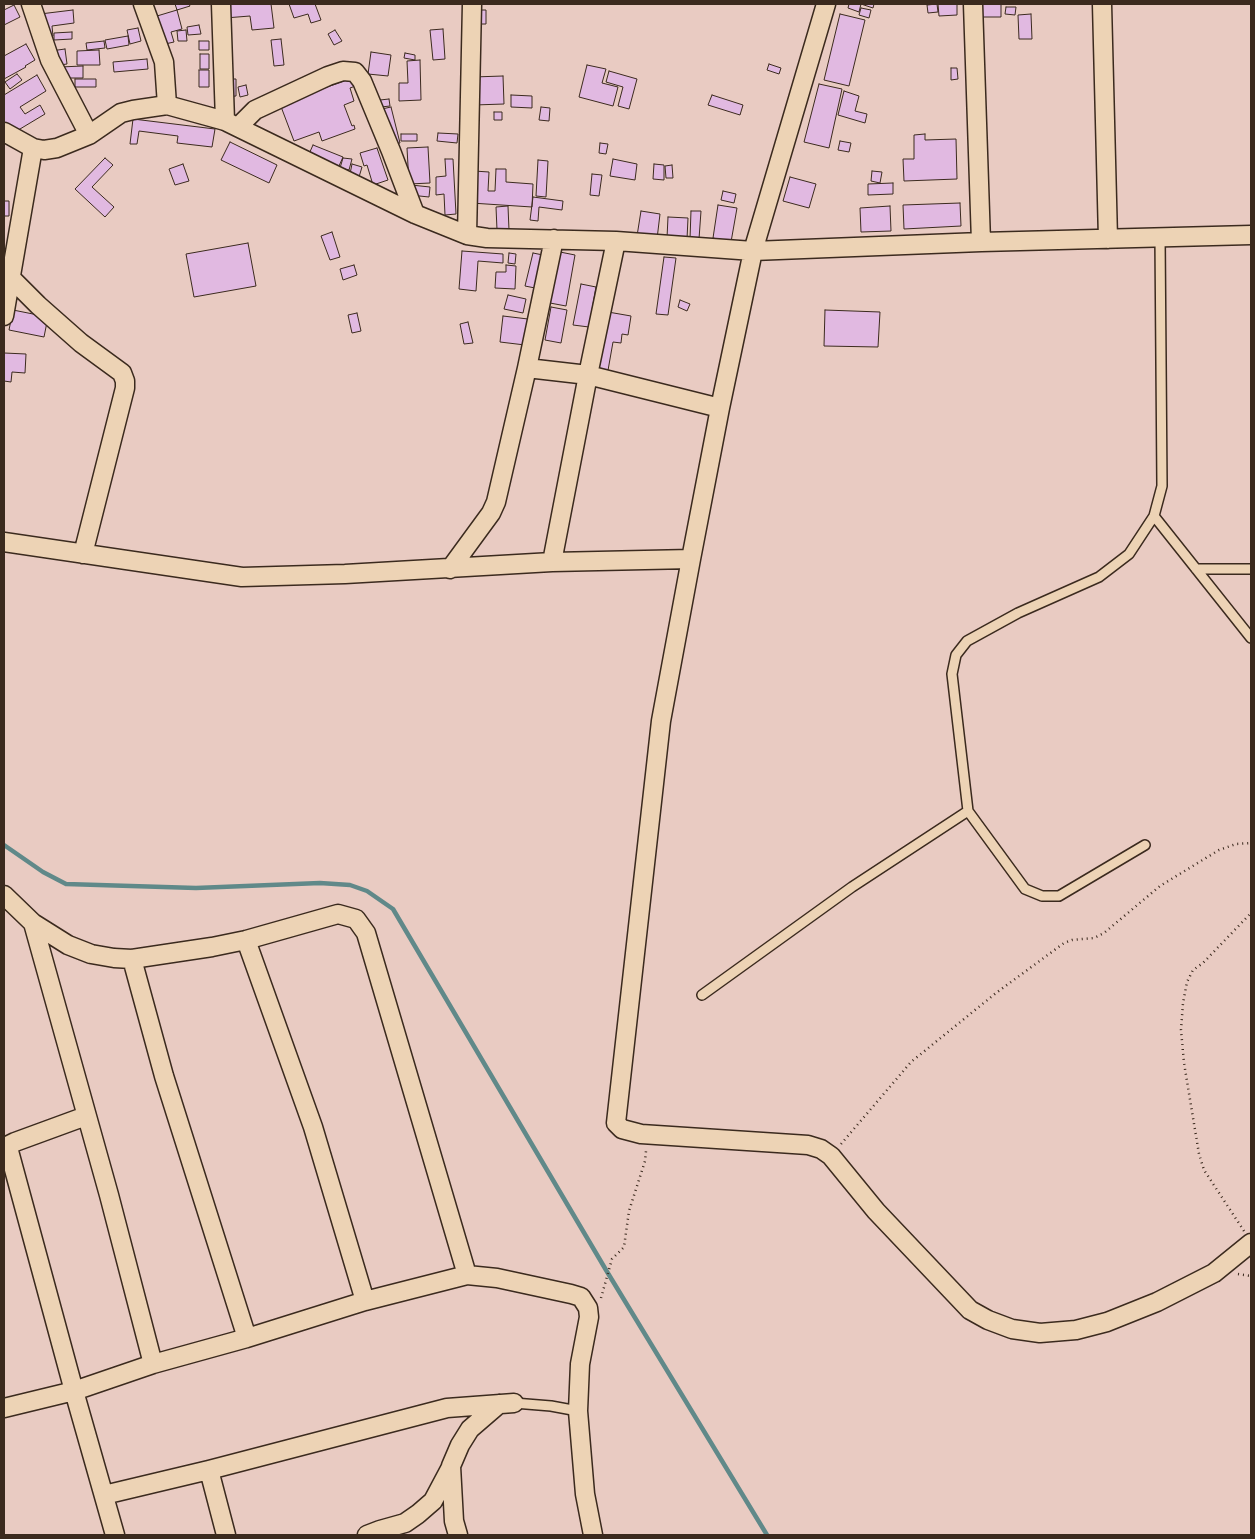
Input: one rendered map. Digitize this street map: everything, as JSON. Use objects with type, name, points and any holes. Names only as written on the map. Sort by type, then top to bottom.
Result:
[{"type":"street","points":[[30,4],[50,60],[89,135]]},
{"type":"street","points":[[143,4],[164,62],[167,104]]},
{"type":"street","points":[[221,4],[231,124]]},
{"type":"street","points":[[467,235],[472,4]]},
{"type":"street","points":[[826,4],[753,251],[691,559],[661,721],[616,1122],[622,1129],[637,1133],[808,1145],[821,1149],[832,1156],[876,1210],[970,1310],[988,1320],[1012,1329],[1040,1333],[1076,1330],[1107,1322],[1157,1302],[1214,1273],[1249,1239]]},
{"type":"street","points":[[973,4],[981,242]]},
{"type":"street","points":[[1102,4],[1108,239]]},
{"type":"street","points":[[231,124],[255,110],[328,76],[343,71],[355,72],[362,81],[415,214]]},
{"type":"street","points":[[4,132],[33,148],[44,150],[58,148],[89,135],[121,113],[167,104],[231,124],[415,214],[467,235],[487,238],[616,241],[753,251],[981,242],[1251,235]]},
{"type":"street","points":[[4,316],[33,148]]},
{"type":"street","points":[[450,569],[491,513],[496,502],[554,239]]},
{"type":"street","points":[[552,562],[616,241]]},
{"type":"street","points":[[11,278],[81,343],[122,373],[125,380],[125,388],[83,554]]},
{"type":"street","points":[[527,368],[588,375],[720,408]]},
{"type":"street","points":[[4,542],[242,577],[450,569],[552,562],[691,559]]},
{"type":"street","points":[[4,895],[33,923],[68,945],[90,954],[114,958],[132,959],[246,940],[338,914],[356,919],[366,933],[467,1275]]},
{"type":"street","points":[[33,923],[109,1195],[153,1364]]},
{"type":"street","points":[[246,940],[313,1127],[365,1301]]},
{"type":"street","points":[[132,959],[164,1076],[247,1338]]},
{"type":"street","points":[[86,1116],[15,1142],[9,1145],[9,1151],[115,1535]]},
{"type":"street","points":[[4,1408],[74,1391],[153,1364],[247,1338],[365,1301],[467,1275],[497,1278],[581,1297],[588,1308],[589,1317],[580,1364],[578,1412],[585,1494],[593,1535]]},
{"type":"street","points":[[104,1495],[209,1470],[447,1408],[507,1403]]},
{"type":"street","points":[[367,1535],[404,1523],[433,1501],[460,1445],[470,1429],[507,1403]]},
{"type":"street","points":[[451,1466],[454,1521],[458,1535]]},
{"type":"street","points":[[209,1470],[226,1535]]},
{"type":"lane","points":[[1146,845],[1059,896],[1042,896],[1025,889],[968,811],[952,674],[956,654],[967,641],[1018,613],[1099,577],[1129,554],[1154,516],[1162,486],[1160,237]]},
{"type":"lane","points":[[1154,516],[1251,638]]},
{"type":"lane","points":[[1196,569],[1251,569]]},
{"type":"lane","points":[[702,995],[852,887],[968,811]]},
{"type":"lane","points":[[507,1403],[551,1406],[578,1412]]},
{"type":"path","points":[[832,1156],[911,1062],[996,993],[1064,944],[1072,940],[1094,938],[1104,933],[1160,886],[1219,850],[1236,844],[1251,842]]},
{"type":"path","points":[[1249,1239],[1204,1170],[1201,1162],[1184,1063],[1182,1030],[1183,1003],[1187,982],[1193,970],[1203,963],[1251,913]]},
{"type":"path","points":[[600,1299],[612,1260],[624,1247],[629,1211],[645,1161],[646,1152],[637,1133]]},
{"type":"building","points":[[175,4],[189,4],[190,6],[177,10]]},
{"type":"building","points":[[223,4],[271,4],[274,28],[252,30],[250,16],[225,18]]},
{"type":"building","points":[[289,4],[315,4],[321,20],[311,23],[308,14],[294,18]]},
{"type":"building","points":[[849,4],[861,4],[859,12],[848,8]]},
{"type":"building","points":[[861,4],[874,4],[873,8]]},
{"type":"building","points":[[937,4],[938,12],[928,13],[927,5]]},
{"type":"building","points":[[938,4],[957,4],[957,15],[939,16]]},
{"type":"building","points":[[977,4],[1001,4],[1001,17],[977,17]]},
{"type":"building","points":[[14,5],[20,17],[4,25],[4,10]]},
{"type":"building","points":[[1006,7],[1016,7],[1015,15],[1005,14]]},
{"type":"building","points":[[861,8],[871,10],[869,18],[859,15]]},
{"type":"building","points":[[73,10],[74,23],[52,26],[53,36],[43,37],[40,14]]},
{"type":"building","points":[[177,10],[182,29],[171,32],[174,42],[165,44],[157,16]]},
{"type":"building","points":[[479,10],[486,10],[486,24],[478,24]]},
{"type":"building","points":[[840,14],[865,20],[849,86],[824,80]]},
{"type":"building","points":[[1031,14],[1032,39],[1019,39],[1018,15]]},
{"type":"building","points":[[199,25],[201,34],[188,35],[187,27]]},
{"type":"building","points":[[138,28],[141,41],[130,44],[127,30]]},
{"type":"building","points":[[443,29],[445,59],[433,60],[430,30]]},
{"type":"building","points":[[186,30],[187,41],[178,41],[177,31]]},
{"type":"building","points":[[335,30],[342,41],[334,45],[328,34]]},
{"type":"building","points":[[72,32],[72,39],[54,40],[54,33]]},
{"type":"building","points":[[128,36],[129,45],[107,49],[105,40]]},
{"type":"building","points":[[281,39],[284,65],[274,66],[271,40]]},
{"type":"building","points":[[104,41],[105,48],[87,50],[86,43]]},
{"type":"building","points":[[199,41],[209,41],[209,50],[199,50]]},
{"type":"building","points":[[26,44],[35,60],[4,79],[4,56]]},
{"type":"building","points":[[65,49],[67,64],[53,66],[51,51]]},
{"type":"building","points":[[99,50],[100,65],[77,65],[77,51]]},
{"type":"building","points":[[371,52],[391,55],[388,76],[368,74]]},
{"type":"building","points":[[405,53],[415,55],[415,60],[404,58]]},
{"type":"building","points":[[200,54],[209,54],[209,69],[200,69]]},
{"type":"building","points":[[147,59],[148,69],[114,72],[113,62]]},
{"type":"building","points":[[420,60],[421,100],[399,101],[399,83],[408,83],[407,61]]},
{"type":"building","points":[[769,64],[781,68],[779,74],[767,70]]},
{"type":"building","points":[[587,65],[606,69],[602,83],[618,87],[613,106],[579,97]]},
{"type":"building","points":[[83,66],[83,78],[60,78],[60,67]]},
{"type":"building","points":[[951,68],[957,68],[958,79],[951,80]]},
{"type":"building","points":[[199,70],[209,70],[209,87],[199,87]]},
{"type":"building","points":[[609,71],[637,79],[629,109],[618,106],[623,87],[606,82]]},
{"type":"building","points":[[17,74],[22,80],[10,89],[5,82]]},
{"type":"building","points":[[37,75],[46,91],[20,107],[25,114],[40,105],[45,114],[5,138],[4,95]]},
{"type":"building","points":[[503,76],[504,104],[474,105],[473,77]]},
{"type":"building","points":[[355,77],[358,85],[350,88],[354,101],[344,105],[355,129],[322,141],[319,132],[294,141],[280,104]]},
{"type":"building","points":[[75,79],[96,79],[96,87],[75,87]]},
{"type":"building","points":[[225,79],[236,79],[236,96],[226,97]]},
{"type":"building","points":[[819,84],[842,89],[829,148],[804,142]]},
{"type":"building","points":[[246,85],[248,95],[240,97],[238,87]]},
{"type":"building","points":[[844,91],[859,96],[855,111],[867,114],[865,123],[838,115]]},
{"type":"building","points":[[511,95],[532,96],[532,108],[511,107]]},
{"type":"building","points":[[712,95],[743,105],[740,115],[708,105]]},
{"type":"building","points":[[389,99],[390,106],[381,107],[380,100]]},
{"type":"building","points":[[391,107],[400,143],[391,145],[382,109]]},
{"type":"building","points":[[541,107],[550,108],[549,121],[539,120]]},
{"type":"building","points":[[494,112],[502,112],[502,120],[494,120]]},
{"type":"building","points":[[133,119],[215,129],[212,147],[177,143],[178,136],[139,131],[137,144],[130,144]]},
{"type":"building","points":[[438,133],[458,134],[457,143],[437,141]]},
{"type":"building","points":[[401,134],[417,134],[417,141],[401,141]]},
{"type":"building","points":[[925,134],[925,140],[956,139],[957,179],[904,181],[903,159],[914,159],[914,135]]},
{"type":"building","points":[[840,141],[851,143],[849,152],[838,150]]},
{"type":"building","points":[[230,142],[277,165],[269,183],[221,160]]},
{"type":"building","points":[[600,143],[608,144],[606,154],[599,153]]},
{"type":"building","points":[[313,145],[343,157],[339,166],[309,154]]},
{"type":"building","points":[[428,147],[430,183],[409,184],[407,148]]},
{"type":"building","points":[[377,148],[388,180],[373,185],[367,165],[364,166],[360,153]]},
{"type":"building","points":[[105,158],[113,165],[92,187],[114,207],[105,217],[75,189]]},
{"type":"building","points":[[343,158],[352,159],[349,170],[340,168]]},
{"type":"building","points":[[445,159],[453,159],[456,214],[445,215],[444,194],[436,195],[436,177],[446,176]]},
{"type":"building","points":[[613,159],[637,164],[635,180],[610,176]]},
{"type":"building","points":[[538,160],[548,161],[546,197],[536,196]]},
{"type":"building","points":[[183,164],[189,181],[175,185],[169,169]]},
{"type":"building","points":[[352,164],[362,167],[359,177],[350,174]]},
{"type":"building","points":[[654,164],[664,165],[664,180],[653,179]]},
{"type":"building","points":[[672,165],[673,178],[666,178],[665,166]]},
{"type":"building","points":[[496,169],[506,169],[506,182],[533,184],[532,207],[471,203],[474,171],[489,172],[488,191],[495,191]]},
{"type":"building","points":[[872,171],[882,172],[880,183],[871,181]]},
{"type":"building","points":[[592,174],[602,175],[599,196],[590,195]]},
{"type":"building","points":[[790,177],[816,184],[809,208],[783,201]]},
{"type":"building","points":[[893,183],[893,194],[868,195],[868,184]]},
{"type":"building","points":[[411,185],[430,187],[429,197],[410,195]]},
{"type":"building","points":[[723,191],[736,194],[734,203],[721,200]]},
{"type":"building","points":[[533,197],[563,201],[562,210],[539,207],[538,221],[530,220]]},
{"type":"building","points":[[4,201],[9,201],[9,216],[4,216]]},
{"type":"building","points":[[960,203],[961,226],[904,229],[903,205]]},
{"type":"building","points":[[718,205],[737,208],[731,242],[713,238]]},
{"type":"building","points":[[508,206],[509,230],[497,230],[496,207]]},
{"type":"building","points":[[890,206],[891,231],[861,232],[860,208]]},
{"type":"building","points":[[641,211],[660,214],[657,239],[637,236]]},
{"type":"building","points":[[691,211],[701,211],[699,239],[690,239]]},
{"type":"building","points":[[668,217],[688,218],[687,239],[667,238]]},
{"type":"building","points":[[332,232],[340,257],[330,260],[321,236]]},
{"type":"building","points":[[248,243],[256,286],[194,297],[186,254]]},
{"type":"building","points":[[462,251],[503,254],[503,263],[478,261],[476,291],[459,289]]},
{"type":"building","points":[[560,252],[575,255],[566,306],[550,303]]},
{"type":"building","points":[[509,253],[516,254],[515,264],[508,263]]},
{"type":"building","points":[[533,253],[543,255],[535,288],[525,286]]},
{"type":"building","points":[[664,257],[676,258],[668,315],[656,314]]},
{"type":"building","points":[[354,265],[357,275],[343,280],[340,269]]},
{"type":"building","points":[[506,265],[516,266],[515,289],[495,288],[496,272],[506,272]]},
{"type":"building","points":[[581,284],[596,287],[589,327],[573,325]]},
{"type":"building","points":[[508,295],[526,299],[523,313],[504,309]]},
{"type":"building","points":[[680,300],[690,304],[687,311],[678,307]]},
{"type":"building","points":[[551,307],[567,310],[561,343],[545,340]]},
{"type":"building","points":[[13,310],[48,317],[44,337],[9,330]]},
{"type":"building","points":[[825,310],[880,312],[878,347],[824,346]]},
{"type":"building","points":[[608,312],[631,316],[628,335],[622,334],[621,343],[613,342],[607,376],[598,375]]},
{"type":"building","points":[[357,313],[361,331],[352,333],[348,315]]},
{"type":"building","points":[[503,316],[528,319],[525,345],[500,342]]},
{"type":"building","points":[[468,322],[473,343],[464,344],[460,324]]},
{"type":"building","points":[[4,353],[26,354],[25,373],[12,372],[11,382],[4,381]]},
{"type":"waterway","points":[[4,845],[43,872],[66,884],[196,888],[320,883],[350,885],[367,891],[393,909],[606,1270],[767,1535]]}]
